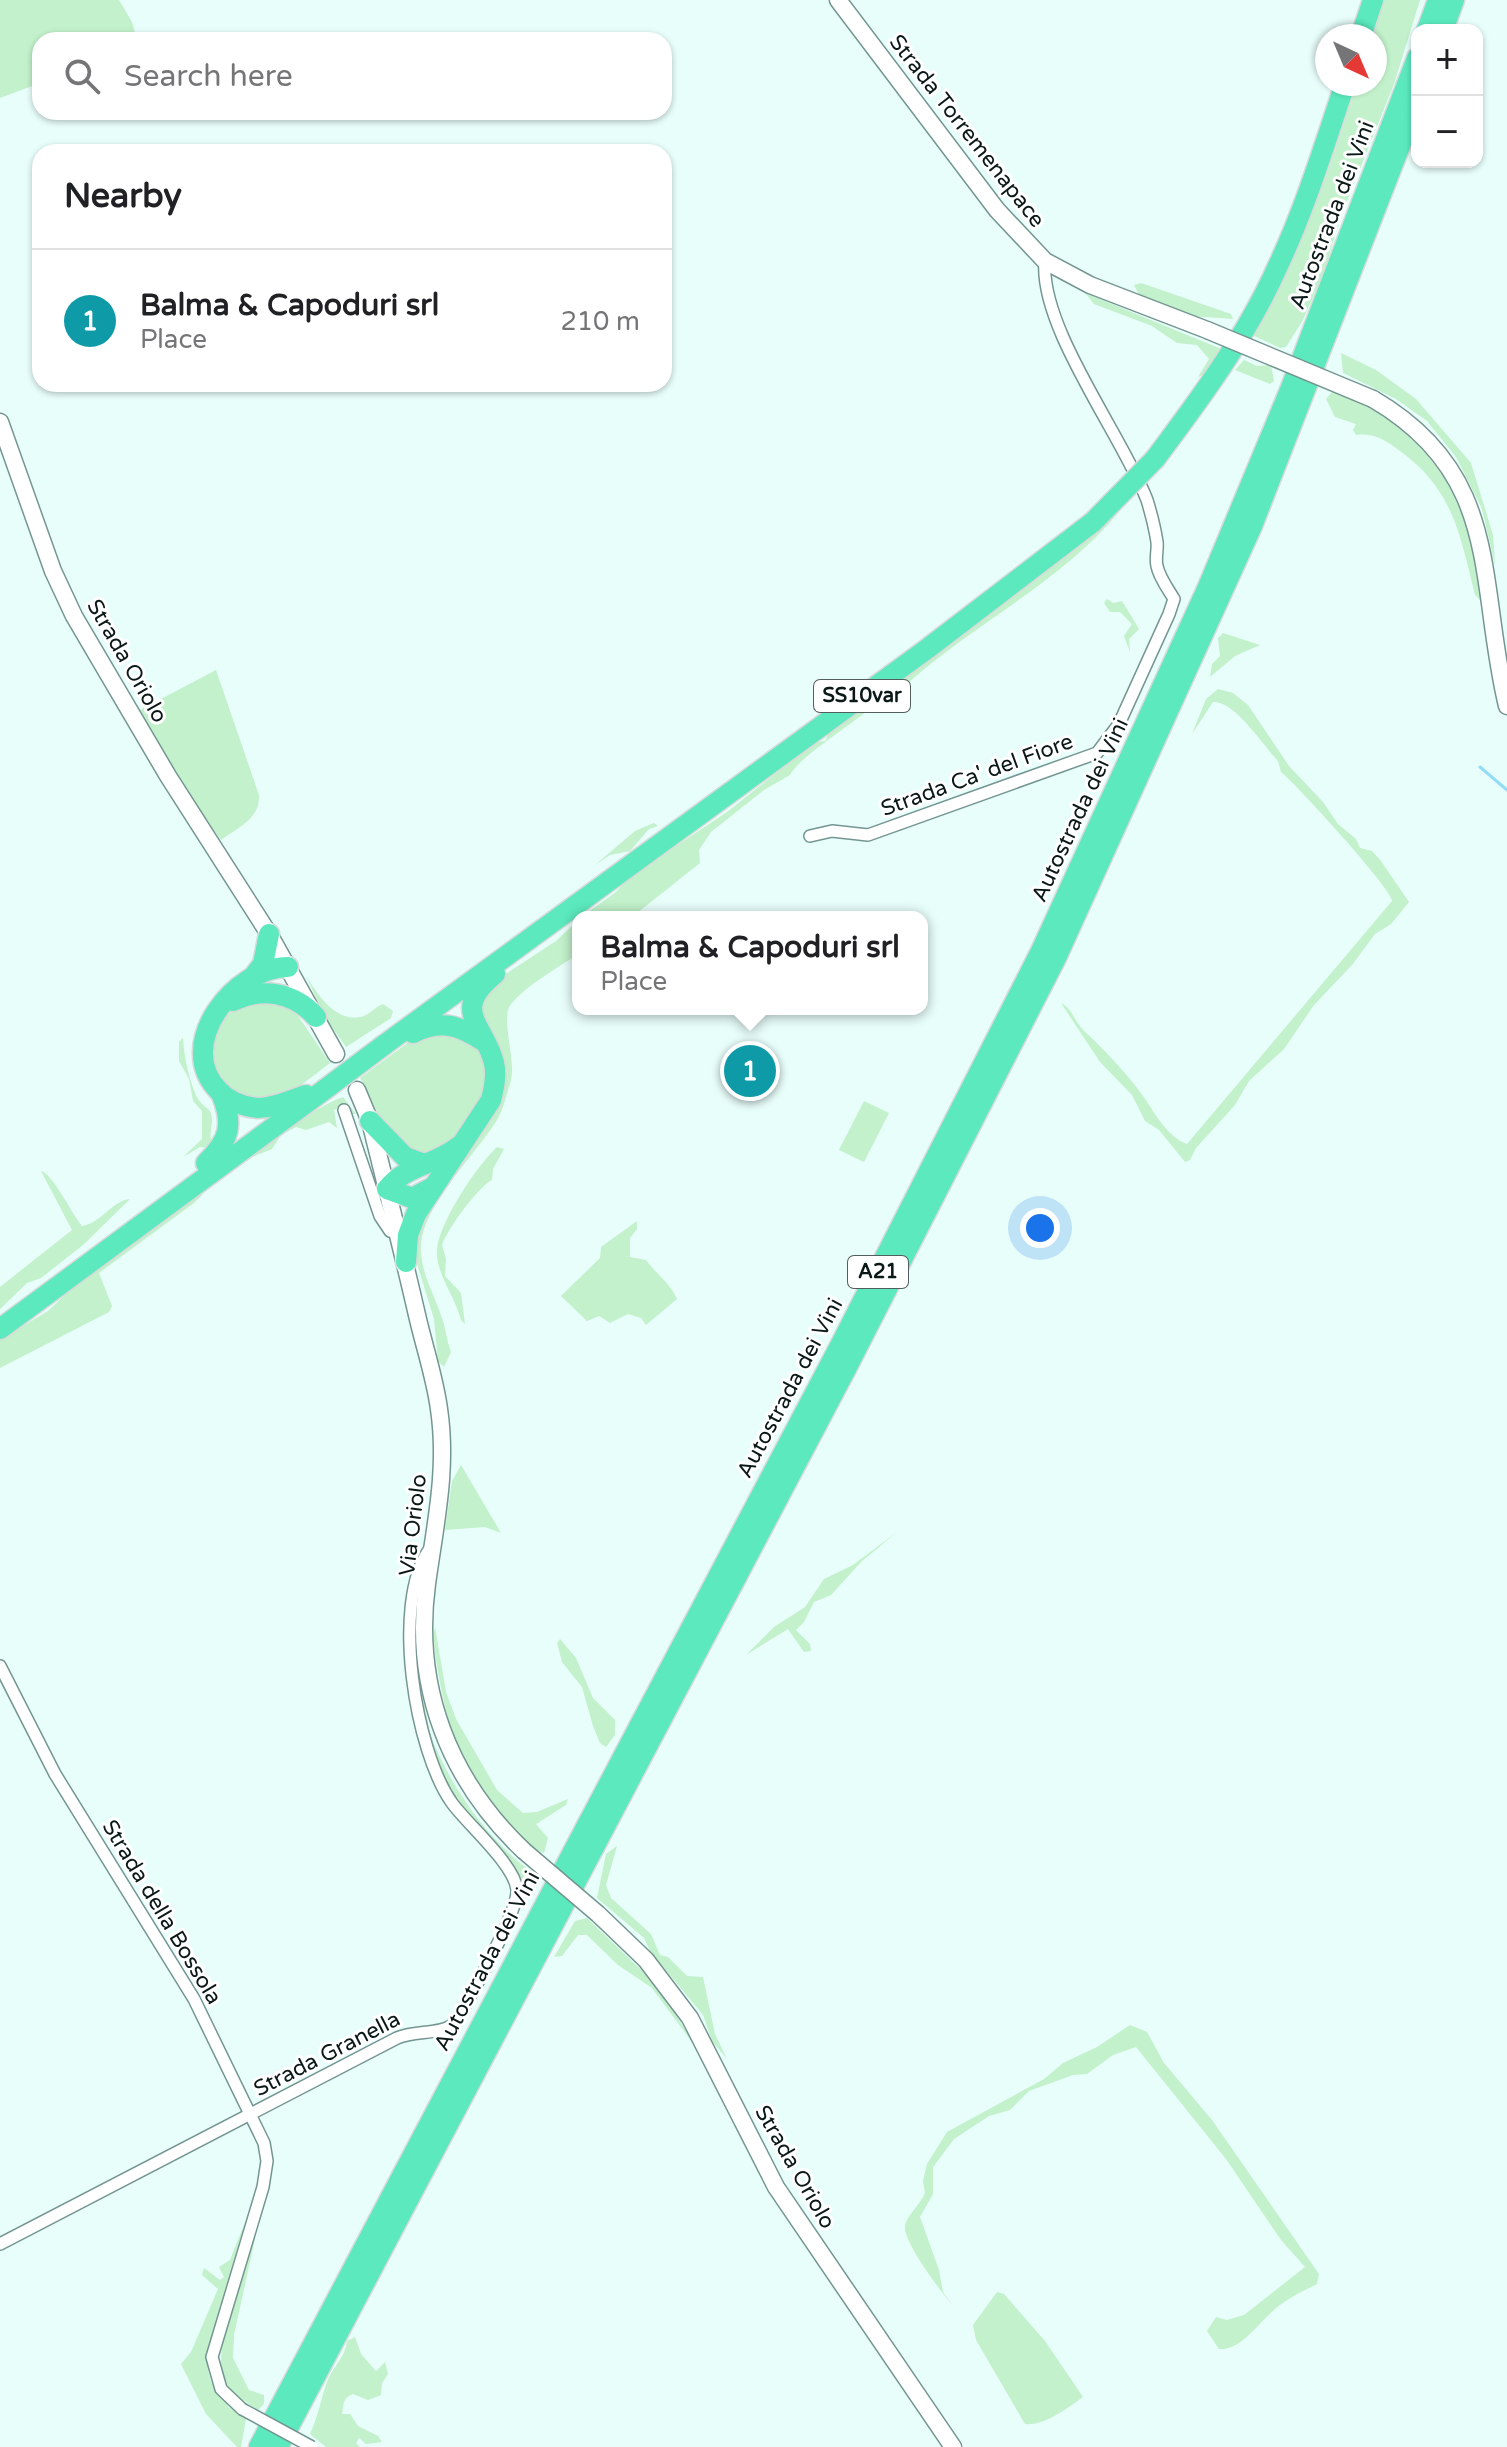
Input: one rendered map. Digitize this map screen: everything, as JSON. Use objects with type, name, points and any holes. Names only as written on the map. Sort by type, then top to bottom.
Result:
[{"type":"highway","points":[[1365,24],[1373,0]]},
{"type":"highway","points":[[1429,24],[1438,0]]},
{"type":"highway","points":[[1445,24],[1454,0]]},
{"type":"highway","name":"Autostrada dei Vini","points":[[259,2447],[841,1344],[1041,951],[1208,587],[1290,390],[1411,74]]},
{"type":"highway","name":"SS10var","points":[[0,1329],[302,1100],[324,1090],[964,622],[1093,522],[1155,459],[1200,399],[1263,297],[1300,216],[1341,96]]},
{"type":"highway","name":"Autostrada dei Vini","points":[[278,2447],[840,1381],[1056,958],[1252,526],[1411,117]]},
{"type":"highway","points":[[257,986],[269,934]]},
{"type":"highway","points":[[406,1262],[412,1222],[488,1107],[494,1089],[494,1062],[472,1018],[475,998],[500,969],[504,957]]},
{"type":"highway","points":[[288,967],[222,1006],[206,1029],[202,1057],[212,1083],[232,1101],[257,1108],[302,1100]]},
{"type":"highway","points":[[257,986],[297,1000],[316,1017]]},
{"type":"highway","points":[[384,1045],[437,1024],[457,1026],[483,1041]]},
{"type":"highway","points":[[193,1185],[196,1172],[225,1143],[229,1132],[228,1108],[221,1093]]},
{"type":"highway","points":[[370,1121],[405,1157],[424,1164]]},
{"type":"highway","points":[[435,1185],[412,1198],[387,1189],[399,1176],[445,1156],[467,1137]]},
{"type":"street","name":"Strada Torremenapace","points":[[838,0],[997,210],[1045,261],[1090,285],[1373,399],[1399,414],[1433,445],[1459,484],[1482,539],[1507,706]]},
{"type":"street","name":"Strada Ca' del Fiore","points":[[810,836],[832,831],[868,835],[1097,753],[1119,724],[1169,614],[1174,599],[1156,565],[1158,544],[1148,503],[1113,430],[1086,387],[1046,291],[1045,261]]},
{"type":"street","name":"Strada Oriolo","points":[[0,422],[53,571],[74,616],[168,776],[269,934]]},
{"type":"street","points":[[269,934],[336,1054]]},
{"type":"street","name":"Via Oriolo","points":[[357,1090],[370,1121],[439,1408],[443,1469],[424,1623],[428,1681],[435,1716],[470,1790],[497,1826],[598,1914]]},
{"type":"street","points":[[344,1110],[380,1216],[390,1231],[399,1234]]},
{"type":"street","name":"Strada Granella","points":[[0,2244],[397,2038],[411,2032],[451,2027],[513,1909],[517,1888],[514,1879],[449,1800],[429,1758],[416,1710],[411,1666],[415,1583],[424,1556],[436,1540]]},
{"type":"street","name":"Strada della Bossola","points":[[0,1666],[55,1774],[194,1999],[266,2150],[266,2170],[212,2357],[221,2389],[242,2409],[312,2447]]},
{"type":"street","name":"Strada Oriolo","points":[[598,1914],[646,1960],[690,2018],[776,2187],[953,2447]]},
{"type":"green space","points":[[0,0],[119,0],[135,32],[32,32],[32,86],[0,98]]},
{"type":"green space","points":[[1384,0],[1420,0],[1394,84],[1341,216],[1324,272],[1303,320],[1286,347],[1280,348],[1252,335],[1311,217],[1353,96],[1387,96],[1387,24],[1377,24]]},
{"type":"green space","points":[[1141,283],[1231,314],[1233,319],[1191,316],[1139,295],[1134,285]]},
{"type":"green space","points":[[1085,293],[1219,348],[1219,352],[1205,374],[1198,377],[1209,359],[1197,345],[1177,343],[1152,326],[1094,304]]},
{"type":"green space","points":[[1341,353],[1376,370],[1416,399],[1471,463],[1493,535],[1495,565],[1482,509],[1456,457],[1427,421],[1396,399],[1343,373]]},
{"type":"green space","points":[[1244,360],[1257,366],[1271,365],[1274,381],[1270,384],[1235,370]]},
{"type":"green space","points":[[1333,391],[1385,418],[1408,436],[1445,479],[1469,531],[1481,601],[1475,595],[1458,531],[1442,495],[1415,463],[1396,448],[1378,437],[1356,435],[1353,430],[1356,424],[1335,417],[1326,399]]},
{"type":"green space","points":[[1119,512],[1071,560],[1044,581],[908,683],[894,687]]},
{"type":"green space","points":[[1107,599],[1113,603],[1122,601],[1139,629],[1129,639],[1130,652],[1124,636],[1132,624],[1120,612],[1110,612],[1104,603]]},
{"type":"green space","points":[[1223,633],[1260,645],[1235,656],[1210,677],[1212,664],[1220,656],[1218,638]]},
{"type":"green space","points":[[216,670],[259,795],[252,816],[221,840],[174,774],[140,710]]},
{"type":"green space","points":[[1218,689],[1233,693],[1248,705],[1289,766],[1323,802],[1338,824],[1356,839],[1360,848],[1372,851],[1381,861],[1409,902],[1391,924],[1375,934],[1352,965],[1314,1005],[1284,1049],[1249,1081],[1235,1105],[1196,1148],[1190,1160],[1185,1162],[1159,1130],[1145,1121],[1132,1095],[1100,1062],[1061,1003],[1128,1076],[1165,1128],[1187,1144],[1392,901],[1361,858],[1281,772],[1278,761],[1230,708],[1213,702],[1192,734],[1206,699]]},
{"type":"green space","points":[[883,695],[869,710],[809,755],[790,775],[764,790],[711,832],[699,850],[700,863],[640,911],[589,911],[616,892],[628,878],[727,812],[815,742],[825,741],[829,733]]},
{"type":"green space","points":[[654,823],[658,826],[649,829],[630,851],[610,855],[595,865],[635,831]]},
{"type":"green space","points":[[572,926],[572,958],[534,983],[508,1010],[512,1071],[502,1111],[443,1192],[422,1237],[421,1258],[451,1352],[444,1367],[438,1361],[434,1319],[415,1257],[419,1227],[503,1095],[503,1057],[483,1018],[481,1003],[495,981],[556,941]]},
{"type":"green space","points":[[305,974],[327,1004],[342,1015],[363,1016],[383,1004],[393,1011],[391,1018],[346,1047],[325,1017]]},
{"type":"green space","points":[[250,999],[292,1007],[330,1063],[299,1086],[274,1098],[249,1098],[236,1092],[218,1070],[213,1042],[224,1014]]},
{"type":"green space","points":[[447,1031],[468,1041],[478,1050],[484,1065],[479,1102],[457,1137],[443,1149],[427,1155],[412,1153],[387,1130],[360,1078],[413,1039]]},
{"type":"green space","points":[[183,1038],[193,1086],[198,1099],[210,1112],[212,1121],[209,1148],[200,1147],[183,1157],[202,1139],[202,1111],[193,1101],[189,1079],[179,1061],[179,1042]]},
{"type":"green space","points":[[343,1097],[356,1114],[349,1114],[343,1106],[334,1110],[337,1128],[329,1122],[306,1130],[296,1127],[281,1135],[272,1149],[247,1159],[306,1116]]},
{"type":"green space","points":[[864,1101],[889,1113],[864,1162],[839,1150]]},
{"type":"green space","points":[[497,1147],[504,1149],[493,1169],[492,1180],[464,1209],[442,1245],[446,1259],[445,1276],[461,1293],[465,1324],[440,1271],[438,1243],[459,1198]]},
{"type":"green space","points":[[41,1171],[56,1186],[82,1226],[130,1199],[83,1245],[41,1278],[27,1283],[0,1309],[0,1287],[72,1230]]},
{"type":"green space","points":[[203,1194],[99,1273],[112,1306],[109,1312],[0,1368],[0,1340],[48,1311],[88,1273]]},
{"type":"green space","points":[[637,1221],[637,1229],[630,1238],[630,1257],[646,1260],[677,1299],[646,1325],[641,1318],[628,1314],[610,1323],[599,1316],[587,1321],[561,1296],[600,1258],[601,1247]]},
{"type":"green space","points":[[461,1465],[501,1533],[485,1527],[445,1530],[452,1481]]},
{"type":"green space","points":[[897,1532],[861,1562],[831,1595],[814,1602],[804,1622],[796,1630],[810,1644],[811,1651],[804,1652],[788,1629],[746,1655],[774,1627],[805,1607],[824,1579],[853,1565]]},
{"type":"green space","points":[[435,1627],[446,1692],[456,1719],[497,1790],[523,1813],[537,1812],[568,1799],[566,1805],[536,1824],[548,1838],[544,1853],[509,1826],[474,1780],[460,1755],[438,1671]]},
{"type":"green space","points":[[560,1639],[576,1658],[593,1698],[615,1720],[615,1735],[606,1747],[600,1743],[593,1726],[582,1687],[562,1662],[557,1643]]},
{"type":"green space","points":[[418,1685],[431,1737],[452,1781],[489,1833],[535,1874],[535,1878],[526,1881],[520,1877],[471,1821],[450,1791],[434,1757]]},
{"type":"green space","points":[[617,1846],[606,1885],[611,1898],[651,1934],[660,1955],[668,1957],[687,1976],[703,1977],[715,2034],[727,2059],[712,2041],[703,2015],[650,1951],[644,1938],[597,1898],[606,1854]]},
{"type":"green space","points":[[587,1918],[655,1983],[701,2054],[652,1988],[618,1965],[587,1935],[578,1935],[562,1956],[554,1957],[575,1921]]},
{"type":"green space","points":[[1130,2025],[1147,2032],[1164,2063],[1212,2120],[1319,2274],[1317,2284],[1284,2302],[1242,2341],[1227,2348],[1219,2349],[1207,2331],[1216,2317],[1227,2320],[1244,2315],[1305,2267],[1281,2240],[1226,2159],[1136,2047],[1113,2055],[1087,2074],[1073,2075],[1029,2091],[1010,2110],[989,2116],[954,2139],[933,2167],[933,2194],[920,2217],[939,2270],[943,2292],[953,2306],[924,2267],[906,2233],[906,2221],[925,2193],[923,2181],[927,2164],[947,2132],[1044,2079],[1063,2063],[1097,2047]]},
{"type":"green space","points":[[245,2222],[211,2337],[208,2369],[211,2382],[229,2407],[246,2419],[241,2447],[237,2447],[206,2414],[181,2364],[191,2352],[218,2289],[202,2275],[204,2268],[220,2280],[224,2277],[219,2267],[230,2260]]},
{"type":"green space","points":[[256,2234],[234,2335],[233,2358],[249,2390],[264,2395],[264,2404],[258,2410],[231,2391],[221,2367],[230,2308]]},
{"type":"green space","points":[[997,2292],[1004,2294],[1045,2341],[1083,2397],[1040,2422],[1025,2424],[976,2340],[973,2325]]},
{"type":"green space","points":[[355,2337],[361,2354],[376,2371],[385,2362],[388,2374],[382,2383],[381,2395],[368,2400],[353,2394],[344,2402],[342,2414],[350,2414],[358,2426],[378,2436],[382,2442],[366,2444],[359,2438],[356,2443],[360,2447],[326,2447],[310,2434],[329,2377],[347,2341]]},
{"type":"waterway","points":[[1480,767],[1507,790]]},
{"type":"place","name":"Balma & Capoduri srl","points":[[750,1071]]}]
